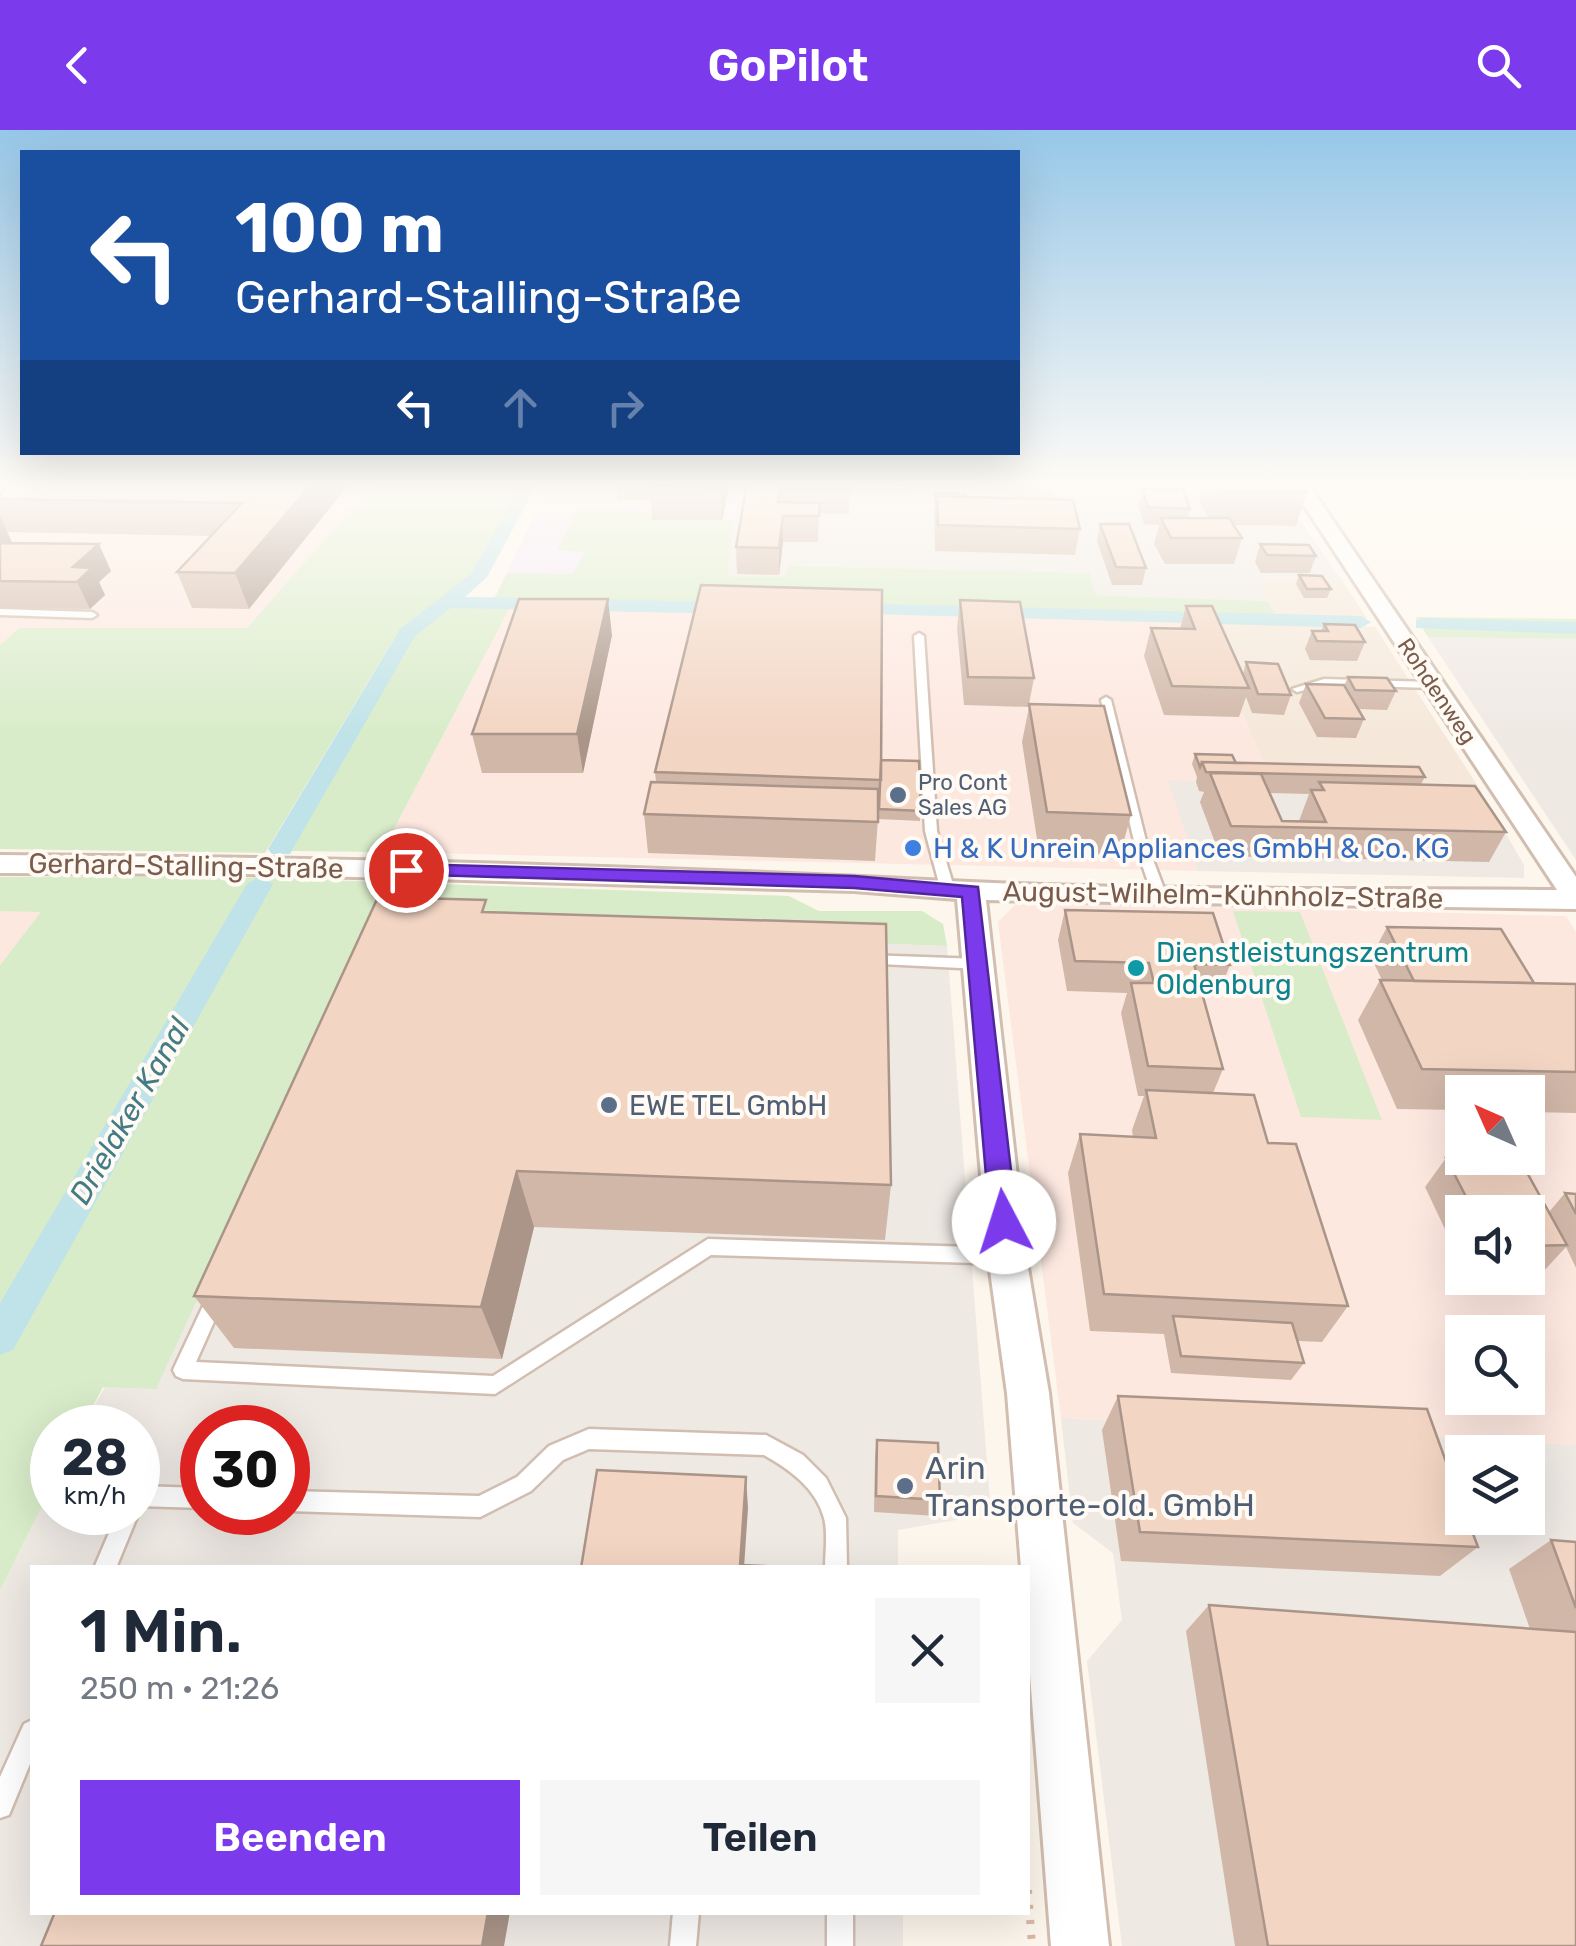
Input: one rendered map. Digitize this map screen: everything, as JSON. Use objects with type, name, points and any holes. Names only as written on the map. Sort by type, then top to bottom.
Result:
[{"type":"street","name":"Rohdenweg","points":[[1355,569],[1576,899]]},
{"type":"street","name":"Gerhard-Stalling-Straße","points":[[0,864],[248,866],[854,882],[959,891]]},
{"type":"street","name":"August-Wilhelm-Kühnholz-Straße","points":[[1080,1946],[1028,1393],[1007,1256],[980,964],[959,891],[1576,899]]},
{"type":"lane","points":[[0,612],[92,615]]},
{"type":"lane","points":[[919,636],[931,831],[959,891]]},
{"type":"lane","points":[[1297,689],[1324,682],[1433,685]]},
{"type":"lane","points":[[1106,700],[1140,840],[1159,894]]},
{"type":"lane","points":[[841,959],[980,964]]},
{"type":"lane","points":[[223,1281],[183,1370],[495,1385],[708,1246],[1007,1256]]},
{"type":"lane","points":[[310,1501],[480,1507],[524,1484],[556,1453],[589,1439],[766,1445],[796,1462],[819,1486],[836,1518],[836,1565]]},
{"type":"lane","points":[[106,1565],[119,1535]]},
{"type":"lane","points":[[0,1806],[30,1737]]},
{"type":"lane","points":[[683,1946],[686,1915]]},
{"type":"lane","points":[[840,1915],[840,1946]]},
{"type":"path","points":[[1030,1915],[1032,1946]]},
{"type":"shaded area","points":[[0,569],[299,569],[247,628],[19,628],[0,645]]},
{"type":"shaded area","points":[[509,569],[727,569],[726,576],[493,601]]},
{"type":"shaded area","points":[[727,569],[789,569],[787,577],[726,576]]},
{"type":"shaded area","points":[[907,569],[1334,569],[1341,579],[1258,578],[1268,601],[1096,595],[1088,573]]},
{"type":"shaded area","points":[[1257,578],[1341,579],[1367,618],[1276,617]]},
{"type":"shaded area","points":[[511,605],[1203,620],[1272,783],[1169,781],[1198,871],[382,852]]},
{"type":"shaded area","points":[[1203,620],[1375,627],[1481,791],[1272,783]]},
{"type":"shaded area","points":[[1428,637],[1576,639],[1576,860]]},
{"type":"shaded area","points":[[1168,780],[1481,791],[1524,865],[1524,878],[1198,871]]},
{"type":"shaded area","points":[[1032,901],[1566,916],[1576,932],[1576,1445],[1545,1443],[1545,1435],[1445,1435],[1445,1438],[1061,1418],[998,922],[1016,904]]},
{"type":"shaded area","points":[[0,911],[42,911],[0,965]]},
{"type":"shaded area","points":[[370,925],[947,946],[991,1514],[898,1530],[898,1565],[30,1565],[30,1915],[903,1915],[903,1946],[0,1946],[0,1590],[30,1530],[30,1535],[160,1535],[160,1405],[95,1405]]},
{"type":"shaded area","points":[[1061,1418],[1445,1438],[1445,1535],[1545,1535],[1545,1443],[1576,1445],[1576,1946],[1122,1946],[1087,1661],[1122,1620],[1113,1553],[1073,1523]]},
{"type":"green space","points":[[299,569],[476,569],[472,576],[396,635],[265,853],[0,849],[0,645],[19,628],[247,628]]},
{"type":"green space","points":[[575,569],[728,569],[727,576],[786,577],[788,569],[1089,573],[1096,595],[1268,601],[1276,617],[493,601],[507,573],[572,574]]},
{"type":"green space","points":[[448,604],[511,605],[382,852],[287,851],[413,633]]},
{"type":"green space","points":[[1416,617],[1576,619],[1576,639],[1428,637]]},
{"type":"green space","points":[[0,877],[237,877],[789,896],[819,911],[922,911],[943,924],[947,946],[370,925],[156,1389],[103,1387],[94,1405],[30,1405],[30,1530],[0,1590],[0,965],[41,912],[0,911]]},
{"type":"green space","points":[[1233,911],[1300,912],[1382,1120],[1301,1117]]},
{"type":"building","points":[[0,569],[91,569],[77,582],[0,581]]},
{"type":"building","points":[[180,569],[239,569],[235,573],[177,572]]},
{"type":"building","points":[[1299,575],[1322,576],[1331,589],[1307,589]]},
{"type":"building","points":[[701,585],[882,590],[881,780],[655,772]]},
{"type":"building","points":[[519,599],[608,599],[577,734],[472,734]]},
{"type":"building","points":[[960,600],[1020,602],[1034,678],[968,677]]},
{"type":"building","points":[[1186,606],[1212,606],[1249,688],[1172,686],[1151,628],[1195,629]]},
{"type":"building","points":[[1324,624],[1355,625],[1365,642],[1317,641],[1312,631],[1328,631]]},
{"type":"building","points":[[1246,662],[1278,664],[1291,695],[1258,694]]},
{"type":"building","points":[[1348,677],[1387,678],[1396,691],[1355,690]]},
{"type":"building","points":[[1306,684],[1344,685],[1364,719],[1325,718]]},
{"type":"building","points":[[1029,704],[1104,706],[1131,815],[1047,812]]},
{"type":"building","points":[[1195,754],[1232,755],[1236,763],[1202,762],[1200,767]]},
{"type":"building","name":"Pro Cont Sales AG","points":[[881,760],[919,761],[921,811],[879,809]]},
{"type":"building","points":[[1202,762],[1419,767],[1425,777],[1206,772]]},
{"type":"building","points":[[1210,773],[1261,774],[1282,821],[1326,822],[1311,790],[1324,790],[1319,782],[1475,786],[1506,832],[1231,826]]},
{"type":"building","points":[[651,782],[878,789],[878,822],[644,814]]},
{"type":"building","name":"EWE TEL GmbH","points":[[378,897],[486,900],[482,912],[886,924],[891,1185],[517,1171],[481,1307],[194,1296]]},
{"type":"building","points":[[1065,910],[1213,913],[1230,965],[1194,964],[1223,1069],[1148,1066],[1131,983],[1154,983],[1149,963],[1075,961]]},
{"type":"building","points":[[1387,927],[1501,929],[1534,983],[1414,981]]},
{"type":"building","points":[[1380,980],[1576,984],[1576,1072],[1422,1069]]},
{"type":"building","points":[[1146,1090],[1254,1095],[1268,1143],[1296,1144],[1348,1306],[1104,1294],[1080,1134],[1156,1138]]},
{"type":"building","points":[[1455,1175],[1528,1175],[1539,1195],[1465,1195]]},
{"type":"building","points":[[1565,1193],[1576,1194],[1576,1214]]},
{"type":"building","points":[[1545,1205],[1567,1245],[1545,1246]]},
{"type":"building","points":[[1173,1316],[1292,1323],[1304,1363],[1181,1356]]},
{"type":"building","points":[[1118,1396],[1427,1409],[1445,1459],[1445,1535],[1473,1535],[1478,1547],[1140,1532]]},
{"type":"building","name":"Arin Transporte-old. GmbH","points":[[877,1440],[938,1443],[940,1500],[876,1496]]},
{"type":"building","points":[[597,1470],[746,1477],[740,1565],[581,1565]]},
{"type":"building","points":[[1551,1540],[1576,1542],[1576,1608]]},
{"type":"building","points":[[1209,1605],[1576,1632],[1576,1946],[1268,1946]]},
{"type":"building","points":[[54,1915],[487,1915],[482,1946],[41,1946]]},
{"type":"waterway","name":"Drielaker Kanal","points":[[446,602],[478,577],[483,569]]},
{"type":"waterway","name":"Drielaker Kanal","points":[[281,849],[407,633],[446,602]]},
{"type":"waterway","points":[[446,602],[733,608]]},
{"type":"waterway","points":[[844,609],[1361,622]]},
{"type":"waterway","points":[[1423,624],[1576,628]]},
{"type":"waterway","name":"Drielaker Kanal","points":[[0,1338],[260,884]]},
{"type":"place","name":"Pro Cont Sales AG","points":[[898,795]]},
{"type":"place","name":"H & K Unrein Appliances GmbH & Co. KG","points":[[913,848]]},
{"type":"place","name":"Dienstleistungszentrum Oldenburg","points":[[1136,968]]},
{"type":"place","name":"EWE TEL GmbH","points":[[609,1105]]},
{"type":"place","name":"Arin Transporte-old. GmbH","points":[[905,1486]]},
{"type":"route","points":[[406,870],[854,882],[971,891],[1004,1222]]}]
